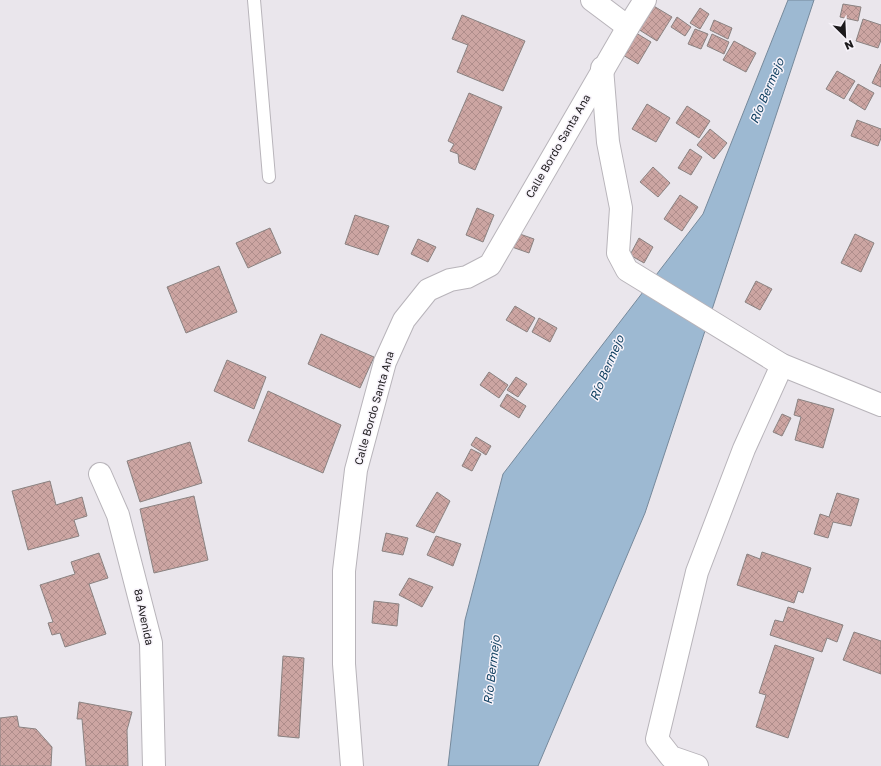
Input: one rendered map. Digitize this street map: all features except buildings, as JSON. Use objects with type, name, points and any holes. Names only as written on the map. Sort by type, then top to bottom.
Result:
[{"type":"street","points":[[592,0],[628,26]]},
{"type":"street","name":"Calle Bordo Santa Ana","points":[[352,766],[344,664],[344,570],[356,470],[385,362],[404,320],[428,290],[450,280],[467,277],[490,265],[602,68],[645,0]]},
{"type":"street","points":[[602,68],[608,142],[621,208],[618,253],[627,270],[782,365],[881,405]]},
{"type":"street","points":[[697,766],[671,757],[657,738],[698,572],[744,449],[782,365]]},
{"type":"street","name":"8a Avenida","points":[[100,474],[118,515],[151,643],[154,766]]},
{"type":"lane","points":[[254,0],[269,177]]},
{"type":"water","name":"Río Bermejo","points":[[788,0],[814,0],[645,513],[538,766],[448,766],[465,620],[503,474],[703,214]]}]
